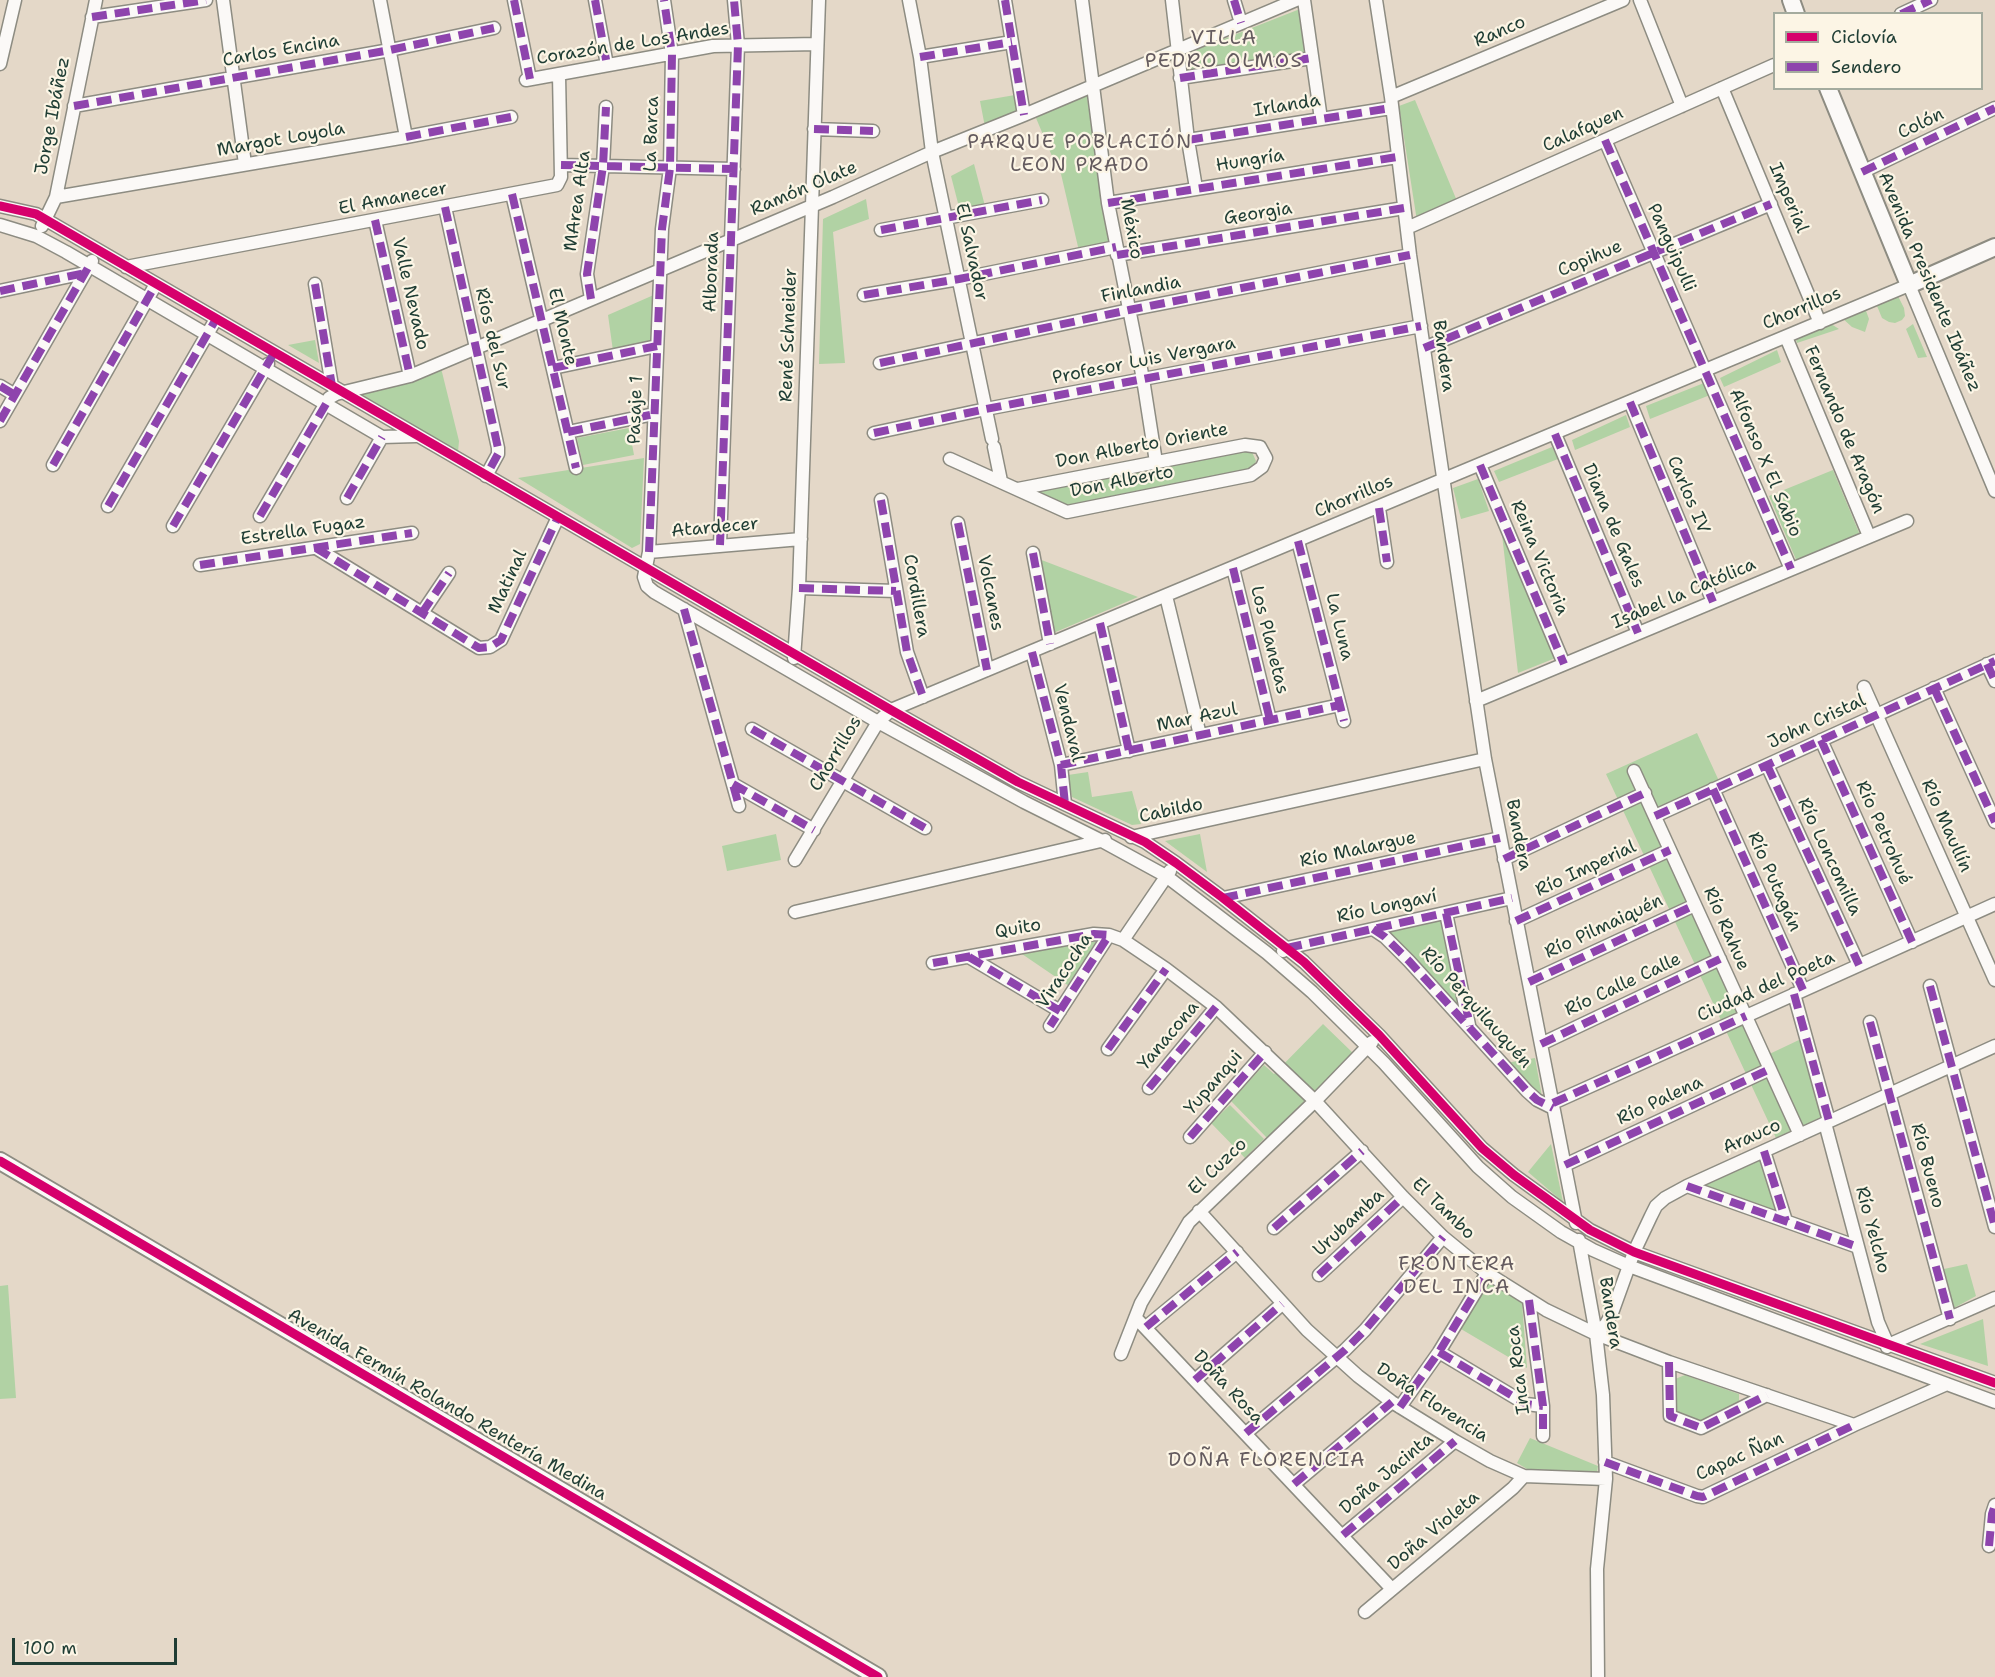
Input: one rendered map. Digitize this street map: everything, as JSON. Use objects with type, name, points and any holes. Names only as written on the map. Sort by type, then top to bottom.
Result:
[{"type":"main road","name":"Avenida Presidente Ibáñez","points":[[1829,90],[1909,285]]},
{"type":"main road","name":"Chorrillos","points":[[1909,285],[1995,247]]},
{"type":"main road","name":"Avenida Fermín Rolando Rentería Medina","points":[[0,1161],[878,1677]]},
{"type":"street","points":[[0,64],[15,0]]},
{"type":"street","name":"Jorge Ibáñez","points":[[36,236],[56,197],[96,0]]},
{"type":"street","points":[[92,17],[206,0]]},
{"type":"street","points":[[224,0],[246,164]]},
{"type":"street","points":[[380,0],[406,137]]},
{"type":"street","name":"Corazón de Los Andes","points":[[514,0],[528,80],[713,46],[817,44]]},
{"type":"street","points":[[595,0],[607,65]]},
{"type":"street","name":"La Barca","points":[[660,270],[662,229],[670,168],[672,54],[664,0]]},
{"type":"street","name":"Alborada","points":[[720,545],[738,45],[734,0]]},
{"type":"street","name":"René Schneider","points":[[794,672],[801,539],[819,0]]},
{"type":"street","name":"El Salvador","points":[[909,0],[920,57],[932,152],[1001,481]]},
{"type":"street","points":[[1005,0],[1024,116]]},
{"type":"street","name":"México","points":[[1082,0],[1108,203],[1143,379],[1156,462]]},
{"type":"street","points":[[1172,0],[1180,78],[1196,188]]},
{"type":"street","points":[[1234,0],[1241,23]]},
{"type":"street","name":"Ramón Olate","points":[[326,404],[329,398],[344,393],[410,376],[812,206],[932,152],[1024,116],[1296,0]]},
{"type":"street","points":[[1304,0],[1321,119]]},
{"type":"street","name":"Bandera","points":[[1376,0],[1420,326],[1485,759],[1596,1334],[1603,1395],[1606,1479],[1597,1569],[1598,1677]]},
{"type":"street","name":"Ranco","points":[[1391,103],[1623,0]]},
{"type":"street","points":[[1640,0],[1682,106]]},
{"type":"street","points":[[1905,12],[1931,0]]},
{"type":"street","name":"Carlos Encina","points":[[74,106],[390,50],[494,28]]},
{"type":"street","points":[[920,57],[1012,42]]},
{"type":"street","points":[[1180,78],[1312,58]]},
{"type":"street","name":"Calafquen","points":[[1407,228],[1773,65]]},
{"type":"street","points":[[559,75],[561,165],[734,169]]},
{"type":"street","name":"Imperial","points":[[1722,88],[1820,323]]},
{"type":"street","name":"Irlanda","points":[[1188,140],[1321,119],[1391,103]]},
{"type":"street","name":"MArea Alta","points":[[591,299],[587,274],[603,166],[606,107]]},
{"type":"street","name":"Colón","points":[[1862,172],[1995,108]]},
{"type":"street","name":"Margot Loyola","points":[[56,197],[511,117]]},
{"type":"street","points":[[814,129],[873,131]]},
{"type":"street","name":"Panguipulli","points":[[1605,140],[1706,371]]},
{"type":"street","name":"Hungría","points":[[1108,203],[1397,157]]},
{"type":"street","name":"El Amanecer","points":[[126,267],[557,185],[560,182],[561,165]]},
{"type":"street","name":"El Monte","points":[[512,194],[576,468]]},
{"type":"street","points":[[880,230],[1042,200]]},
{"type":"street","name":"Copihue","points":[[1424,348],[1771,204]]},
{"type":"street","points":[[0,206],[36,214],[891,710],[1018,782],[1133,836],[1176,863],[1287,948],[1342,997],[1482,1148],[1514,1175],[1605,1239],[1634,1252],[1995,1383]]},
{"type":"street","name":"Ríos del Sur","points":[[445,207],[498,448],[498,454],[486,476]]},
{"type":"street","name":"Georgia","points":[[864,295],[1116,251],[1404,208]]},
{"type":"street","name":"Valle Nevado","points":[[375,220],[410,376]]},
{"type":"street","points":[[0,225],[36,236],[87,270],[147,300],[377,434],[417,436]]},
{"type":"street","points":[[0,421],[98,251]]},
{"type":"street","name":"Finlandia","points":[[880,363],[1129,310],[1410,255]]},
{"type":"street","points":[[0,291],[87,270]]},
{"type":"street","name":"Pasaje 1","points":[[648,552],[660,270]]},
{"type":"street","points":[[53,465],[156,284]]},
{"type":"street","points":[[315,284],[332,386]]},
{"type":"street","name":"Chorrillos","points":[[795,860],[878,722],[891,710],[1909,285]]},
{"type":"street","name":"Avenida Presidente Ibáñez","points":[[1909,285],[1995,490]]},
{"type":"street","points":[[108,506],[216,319]]},
{"type":"street","name":"Profesor Luis Vergara","points":[[874,433],[1420,326]]},
{"type":"street","name":"Fernando de Aragón","points":[[1786,337],[1869,536]]},
{"type":"street","points":[[553,368],[657,346]]},
{"type":"street","points":[[173,526],[274,353]]},
{"type":"street","name":"Alfonso X El Sabio","points":[[1706,371],[1791,569]]},
{"type":"street","points":[[0,386],[15,395]]},
{"type":"street","name":"Carlos IV","points":[[1630,402],[1713,602]]},
{"type":"street","points":[[260,516],[326,404]]},
{"type":"street","points":[[568,432],[654,414]]},
{"type":"street","points":[[347,498],[377,434],[382,415]]},
{"type":"street","name":"Diana de Gales","points":[[1555,434],[1638,633]]},
{"type":"street","name":"Don Alberto Oriente","points":[[1018,489],[1245,445],[1260,447],[1266,458]]},
{"type":"street","name":"Don Alberto","points":[[950,459],[1067,512],[1251,475],[1263,467],[1266,458]]},
{"type":"street","name":"Reina Victoria","points":[[1480,465],[1564,664]]},
{"type":"street","name":"Cordillera","points":[[880,500],[908,652],[923,697]]},
{"type":"street","points":[[1379,508],[1387,562]]},
{"type":"street","name":"Matinal","points":[[422,613],[478,648],[490,647],[501,640],[558,517]]},
{"type":"street","name":"Isabel la Católica","points":[[1476,701],[1907,521]]},
{"type":"street","name":"Volcanes","points":[[958,523],[987,670]]},
{"type":"street","name":"Estrella Fugaz","points":[[200,565],[412,533]]},
{"type":"street","name":"Atardecer","points":[[644,567],[648,552],[801,539]]},
{"type":"street","name":"La Luna","points":[[1298,541],[1344,721]]},
{"type":"street","points":[[316,548],[422,613],[449,573]]},
{"type":"street","points":[[1033,553],[1050,644]]},
{"type":"street","points":[[644,567],[644,577],[651,590],[878,722],[1166,876],[1274,959],[1326,1005],[1368,1046],[1478,1167],[1528,1210],[1580,1243],[1629,1266],[1995,1401]]},
{"type":"street","name":"Los Planetas","points":[[1233,568],[1270,720]]},
{"type":"street","points":[[799,588],[896,591]]},
{"type":"street","points":[[1166,596],[1200,735]]},
{"type":"street","points":[[684,609],[739,806]]},
{"type":"street","points":[[1100,623],[1129,751]]},
{"type":"street","name":"Vendaval","points":[[1032,651],[1061,765],[1065,804]]},
{"type":"street","points":[[1991,662],[1995,681]]},
{"type":"street","name":"John Cristal","points":[[1655,816],[1991,662]]},
{"type":"street","name":"Río Maullín","points":[[1864,687],[1995,980]]},
{"type":"street","points":[[1934,688],[1995,822]]},
{"type":"street","name":"Mar Azul","points":[[1061,765],[1340,705]]},
{"type":"street","points":[[752,729],[924,828]]},
{"type":"street","name":"Río Petrohué","points":[[1821,740],[1912,942]]},
{"type":"street","name":"Cabildo","points":[[795,912],[1102,841],[1485,759]]},
{"type":"street","name":"Río Loncomilla","points":[[1767,765],[1859,965]]},
{"type":"street","name":"Río Rahue","points":[[1635,771],[1800,1135]]},
{"type":"street","points":[[733,784],[813,830]]},
{"type":"street","name":"Río Putagán","points":[[1713,789],[1799,992]]},
{"type":"street","points":[[1504,859],[1645,793]]},
{"type":"street","name":"Río Malargue","points":[[1223,898],[1500,838]]},
{"type":"street","name":"Río Imperial","points":[[1516,921],[1671,850]]},
{"type":"street","name":"Viracocha","points":[[1123,940],[1176,863]]},
{"type":"street","name":"Río Longaví","points":[[1274,959],[1287,948],[1512,898]]},
{"type":"street","name":"Ciudad del Poeta","points":[[1553,1106],[1995,904]]},
{"type":"street","name":"Río Pilmaiquén","points":[[1529,982],[1695,905]]},
{"type":"street","points":[[1446,913],[1470,1026]]},
{"type":"street","name":"Río Perquilauquén","points":[[1373,929],[1410,961],[1527,1091],[1537,1100],[1553,1106]]},
{"type":"street","name":"Quito","points":[[933,963],[1094,934],[1109,935]]},
{"type":"street","name":"Viracocha","points":[[1050,1026],[1109,935]]},
{"type":"street","name":"El Tambo","points":[[1109,935],[1123,940],[1216,1007],[1315,1101],[1443,1237],[1487,1274],[1529,1300],[1596,1334],[1669,1362],[1854,1425]]},
{"type":"street","points":[[969,957],[1060,1011]]},
{"type":"street","name":"Río Calle Calle","points":[[1541,1044],[1720,960]]},
{"type":"street","points":[[1108,1049],[1166,969]]},
{"type":"street","points":[[1930,986],[1995,1227]]},
{"type":"street","name":"Río Yelcho","points":[[1799,992],[1827,1122],[1858,1247],[1878,1322],[1888,1345]]},
{"type":"street","name":"Yanacona","points":[[1149,1088],[1216,1007]]},
{"type":"street","name":"Río Bueno","points":[[1870,1022],[1950,1319]]},
{"type":"street","name":"El Cuzco","points":[[1121,1354],[1141,1303],[1180,1235],[1199,1211],[1315,1101],[1379,1035]]},
{"type":"street","name":"Arauco","points":[[1596,1334],[1606,1324],[1612,1313],[1634,1252],[1656,1206],[1665,1198],[1995,1046]]},
{"type":"street","name":"Yupanqui","points":[[1190,1137],[1265,1052]]},
{"type":"street","name":"Río Palena","points":[[1565,1165],[1770,1069]]},
{"type":"street","points":[[1274,1228],[1362,1151]]},
{"type":"street","points":[[1764,1151],[1786,1221]]},
{"type":"street","points":[[1688,1186],[1858,1247]]},
{"type":"street","name":"Urubamba","points":[[1319,1275],[1403,1197]]},
{"type":"street","name":"Doña Florencia","points":[[1199,1211],[1282,1304],[1335,1357],[1396,1405],[1490,1461],[1524,1476],[1606,1479]]},
{"type":"street","points":[[1246,1433],[1345,1350],[1365,1330],[1443,1237]]},
{"type":"street","points":[[1146,1327],[1237,1252]]},
{"type":"street","points":[[1294,1484],[1396,1405],[1439,1352],[1487,1274]]},
{"type":"street","points":[[1883,1360],[1888,1345],[1995,1298]]},
{"type":"street","name":"Inca Roca","points":[[1529,1300],[1544,1406],[1543,1436]]},
{"type":"street","points":[[1195,1380],[1282,1304]]},
{"type":"street","name":"Doña Rosa","points":[[1136,1318],[1392,1589]]},
{"type":"street","points":[[1439,1352],[1526,1404],[1544,1406]]},
{"type":"street","points":[[1669,1362],[1670,1416],[1701,1428],[1767,1395]]},
{"type":"street","points":[[1854,1425],[1947,1384]]},
{"type":"street","name":"Capac Ñan","points":[[1605,1462],[1703,1497],[1854,1425]]},
{"type":"street","name":"Doña Jacinta","points":[[1342,1535],[1455,1441]]},
{"type":"street","name":"Doña Violeta","points":[[1365,1612],[1513,1488],[1524,1476]]},
{"type":"street","points":[[1989,1546],[1995,1505]]},
{"type":"green space","points":[[1300,9],[1309,57],[1191,75],[1188,53]]},
{"type":"green space","points":[[1086,91],[1110,244],[1079,251],[1061,174],[1036,118]]},
{"type":"green space","points":[[1015,95],[1018,114],[985,127],[980,101]]},
{"type":"green space","points":[[1415,100],[1457,201],[1417,221],[1399,106]]},
{"type":"green space","points":[[974,164],[985,206],[960,211],[951,176]]},
{"type":"green space","points":[[866,199],[869,219],[833,232],[845,363],[819,364],[823,219]]},
{"type":"green space","points":[[656,294],[655,342],[613,351],[608,315]]},
{"type":"green space","points":[[1897,294],[1905,316],[1895,323],[1889,322],[1882,318],[1877,306],[1880,301]]},
{"type":"green space","points":[[1865,308],[1869,319],[1865,332],[1852,327],[1842,318]]},
{"type":"green space","points":[[1828,322],[1839,329],[1797,343],[1795,336]]},
{"type":"green space","points":[[1913,324],[1927,357],[1918,358],[1906,329]]},
{"type":"green space","points":[[315,340],[319,363],[288,345]]},
{"type":"green space","points":[[1777,350],[1781,362],[1724,387],[1720,378]]},
{"type":"green space","points":[[441,368],[459,441],[458,452],[356,394],[405,384]]},
{"type":"green space","points":[[1704,383],[1710,395],[1650,419],[1646,406]]},
{"type":"green space","points":[[1626,415],[1630,427],[1575,450],[1572,440]]},
{"type":"green space","points":[[629,428],[634,455],[583,465],[577,438]]},
{"type":"green space","points":[[1552,447],[1558,459],[1499,482],[1494,471]]},
{"type":"green space","points":[[1249,450],[1256,461],[1249,471],[1068,509],[1035,491]]},
{"type":"green space","points":[[644,458],[640,544],[632,548],[518,478]]},
{"type":"green space","points":[[1833,470],[1860,535],[1797,562],[1769,496]]},
{"type":"green space","points":[[1478,479],[1489,511],[1461,519],[1453,488]]},
{"type":"green space","points":[[1501,526],[1558,657],[1518,673]]},
{"type":"green space","points":[[1039,559],[1138,597],[1051,634]]},
{"type":"green space","points":[[1697,733],[1719,781],[1650,812],[1761,1058],[1801,1039],[1824,1116],[1776,1138],[1606,774]]},
{"type":"green space","points":[[1088,772],[1092,797],[1132,791],[1141,824],[1132,825],[1072,797],[1068,775]]},
{"type":"green space","points":[[776,834],[781,860],[727,871],[722,846]]},
{"type":"green space","points":[[1200,834],[1207,872],[1165,841]]},
{"type":"green space","points":[[1443,919],[1463,1010],[1387,932]]},
{"type":"green space","points":[[1086,940],[1099,943],[1069,986],[1022,954]]},
{"type":"green space","points":[[1323,1024],[1353,1053],[1267,1138],[1231,1101],[1264,1065],[1274,1074]]},
{"type":"green space","points":[[1535,1058],[1543,1102],[1506,1063]]},
{"type":"green space","points":[[1230,1105],[1264,1139],[1245,1158],[1211,1123]]},
{"type":"green space","points":[[1551,1144],[1563,1202],[1528,1172]]},
{"type":"green space","points":[[1762,1157],[1780,1216],[1699,1186]]},
{"type":"green space","points":[[1967,1264],[1976,1296],[1954,1308],[1944,1269]]},
{"type":"green space","points":[[1601,1280],[1616,1288],[1604,1322]]},
{"type":"green space","points":[[1489,1282],[1522,1303],[1527,1368],[1461,1329]]},
{"type":"green space","points":[[8,1285],[16,1398],[0,1399],[0,1286]]},
{"type":"green space","points":[[1983,1319],[1988,1366],[1920,1344]]},
{"type":"green space","points":[[1685,1375],[1739,1394],[1739,1403],[1704,1421],[1676,1413],[1675,1379]]},
{"type":"green space","points":[[1530,1438],[1598,1466],[1597,1472],[1527,1469],[1517,1463]]},
{"type":"marked path","points":[[92,17],[206,0]]},
{"type":"marked path","points":[[514,0],[530,79]]},
{"type":"marked path","points":[[595,0],[607,65]]},
{"type":"marked path","points":[[649,552],[662,229],[670,168],[672,54],[664,0]]},
{"type":"marked path","points":[[720,545],[738,45],[734,0]]},
{"type":"marked path","points":[[1005,0],[1024,115]]},
{"type":"marked path","points":[[1234,0],[1241,23]]},
{"type":"marked path","points":[[1905,12],[1931,0]]},
{"type":"marked path","points":[[74,106],[390,50],[494,28]]},
{"type":"marked path","points":[[920,57],[1012,42]]},
{"type":"marked path","points":[[1180,78],[1312,58]]},
{"type":"marked path","points":[[591,299],[587,274],[603,166],[606,107]]},
{"type":"marked path","points":[[1188,140],[1391,108]]},
{"type":"marked path","points":[[1862,172],[1995,108]]},
{"type":"marked path","points":[[406,137],[511,117]]},
{"type":"marked path","points":[[814,129],[873,131]]},
{"type":"marked path","points":[[1605,140],[1791,569]]},
{"type":"marked path","points":[[1108,203],[1397,157]]},
{"type":"marked path","points":[[561,165],[734,169]]},
{"type":"marked path","points":[[512,194],[576,468]]},
{"type":"marked path","points":[[881,230],[1042,200]]},
{"type":"marked path","points":[[1424,348],[1771,204]]},
{"type":"marked path","points":[[445,207],[498,448],[498,454],[486,476]]},
{"type":"marked path","points":[[1117,255],[1404,208]]},
{"type":"marked path","points":[[375,220],[410,376]]},
{"type":"marked path","points":[[864,295],[959,279],[1116,247]]},
{"type":"marked path","points":[[880,363],[1129,310],[1410,255]]},
{"type":"marked path","points":[[0,421],[89,266]]},
{"type":"marked path","points":[[0,291],[85,273]]},
{"type":"marked path","points":[[53,465],[156,284]]},
{"type":"marked path","points":[[315,284],[332,386]]},
{"type":"marked path","points":[[108,506],[216,319]]},
{"type":"marked path","points":[[874,433],[986,409],[1421,326]]},
{"type":"marked path","points":[[553,368],[657,346]]},
{"type":"marked path","points":[[173,526],[274,353]]},
{"type":"marked path","points":[[0,386],[15,395]]},
{"type":"marked path","points":[[1630,402],[1713,602]]},
{"type":"marked path","points":[[260,516],[326,404]]},
{"type":"marked path","points":[[568,432],[654,414]]},
{"type":"marked path","points":[[1555,434],[1638,633]]},
{"type":"marked path","points":[[347,498],[382,437]]},
{"type":"marked path","points":[[1480,465],[1564,664]]},
{"type":"marked path","points":[[881,500],[907,652],[923,697]]},
{"type":"marked path","points":[[1379,508],[1387,562]]},
{"type":"marked path","points":[[316,548],[479,648],[490,647],[501,640],[558,517]]},
{"type":"marked path","points":[[958,523],[987,670]]},
{"type":"marked path","points":[[200,565],[412,533]]},
{"type":"marked path","points":[[1298,541],[1344,721]]},
{"type":"marked path","points":[[1033,553],[1050,644]]},
{"type":"marked path","points":[[1233,568],[1270,720]]},
{"type":"marked path","points":[[422,613],[449,573]]},
{"type":"marked path","points":[[799,588],[896,591]]},
{"type":"marked path","points":[[684,609],[739,806]]},
{"type":"marked path","points":[[1100,623],[1129,751]]},
{"type":"marked path","points":[[1032,652],[1061,765],[1065,804]]},
{"type":"marked path","points":[[1655,816],[1995,661]]},
{"type":"marked path","points":[[1987,664],[1995,681]]},
{"type":"marked path","points":[[1934,688],[1995,822]]},
{"type":"marked path","points":[[1061,765],[1340,705]]},
{"type":"marked path","points":[[752,729],[925,828]]},
{"type":"marked path","points":[[1821,740],[1912,942]]},
{"type":"marked path","points":[[1767,765],[1859,965]]},
{"type":"marked path","points":[[733,784],[814,830]]},
{"type":"marked path","points":[[1713,789],[1803,990]]},
{"type":"marked path","points":[[1504,859],[1645,793]]},
{"type":"marked path","points":[[1223,898],[1500,838]]},
{"type":"marked path","points":[[1516,921],[1670,850]]},
{"type":"marked path","points":[[1287,948],[1512,898]]},
{"type":"marked path","points":[[1529,982],[1695,905]]},
{"type":"marked path","points":[[1446,913],[1470,1026]]},
{"type":"marked path","points":[[1373,929],[1385,937],[1409,961],[1527,1091],[1537,1100],[1553,1108]]},
{"type":"marked path","points":[[933,963],[1094,934],[1109,935],[1050,1026]]},
{"type":"marked path","points":[[969,957],[1060,1011]]},
{"type":"marked path","points":[[1541,1044],[1720,959]]},
{"type":"marked path","points":[[1108,1049],[1166,969]]},
{"type":"marked path","points":[[1930,986],[1995,1227]]},
{"type":"marked path","points":[[1794,994],[1829,1121]]},
{"type":"marked path","points":[[1149,1088],[1216,1007]]},
{"type":"marked path","points":[[1553,1103],[1746,1016]]},
{"type":"marked path","points":[[1870,1022],[1950,1319]]},
{"type":"marked path","points":[[1190,1137],[1265,1052]]},
{"type":"marked path","points":[[1565,1165],[1770,1069]]},
{"type":"marked path","points":[[1274,1228],[1362,1151]]},
{"type":"marked path","points":[[1764,1151],[1786,1221]]},
{"type":"marked path","points":[[1687,1186],[1858,1247]]},
{"type":"marked path","points":[[1319,1275],[1403,1197]]},
{"type":"marked path","points":[[1246,1433],[1345,1350],[1365,1330],[1443,1237]]},
{"type":"marked path","points":[[1146,1327],[1237,1252]]},
{"type":"marked path","points":[[1400,1407],[1439,1352],[1487,1273]]},
{"type":"marked path","points":[[1529,1300],[1543,1406],[1543,1436]]},
{"type":"marked path","points":[[1195,1380],[1282,1304]]},
{"type":"marked path","points":[[1439,1352],[1526,1404],[1543,1406]]},
{"type":"marked path","points":[[1669,1362],[1670,1416],[1701,1428],[1767,1395]]},
{"type":"marked path","points":[[1294,1484],[1392,1402]]},
{"type":"marked path","points":[[1605,1462],[1703,1497],[1854,1425]]},
{"type":"marked path","points":[[1343,1535],[1455,1441]]},
{"type":"marked path","points":[[1989,1546],[1995,1505]]},
{"type":"cycle path","points":[[0,206],[36,214],[1018,782],[1145,842],[1223,898],[1304,962],[1379,1035],[1482,1148],[1514,1175],[1590,1230],[1634,1252],[1995,1383]]},
{"type":"cycle path","points":[[0,1161],[878,1677]]},
{"type":"district","name":"VILLA PEDRO OLMOS","points":[[1224,50]]},
{"type":"district","name":"PARQUE POBLACIÓN LEON PRADO","points":[[1080,154]]},
{"type":"district","name":"FRONTERA DEL INCA","points":[[1457,1276]]},
{"type":"district","name":"DOÑA FLORENCIA","points":[[1267,1461]]}]
